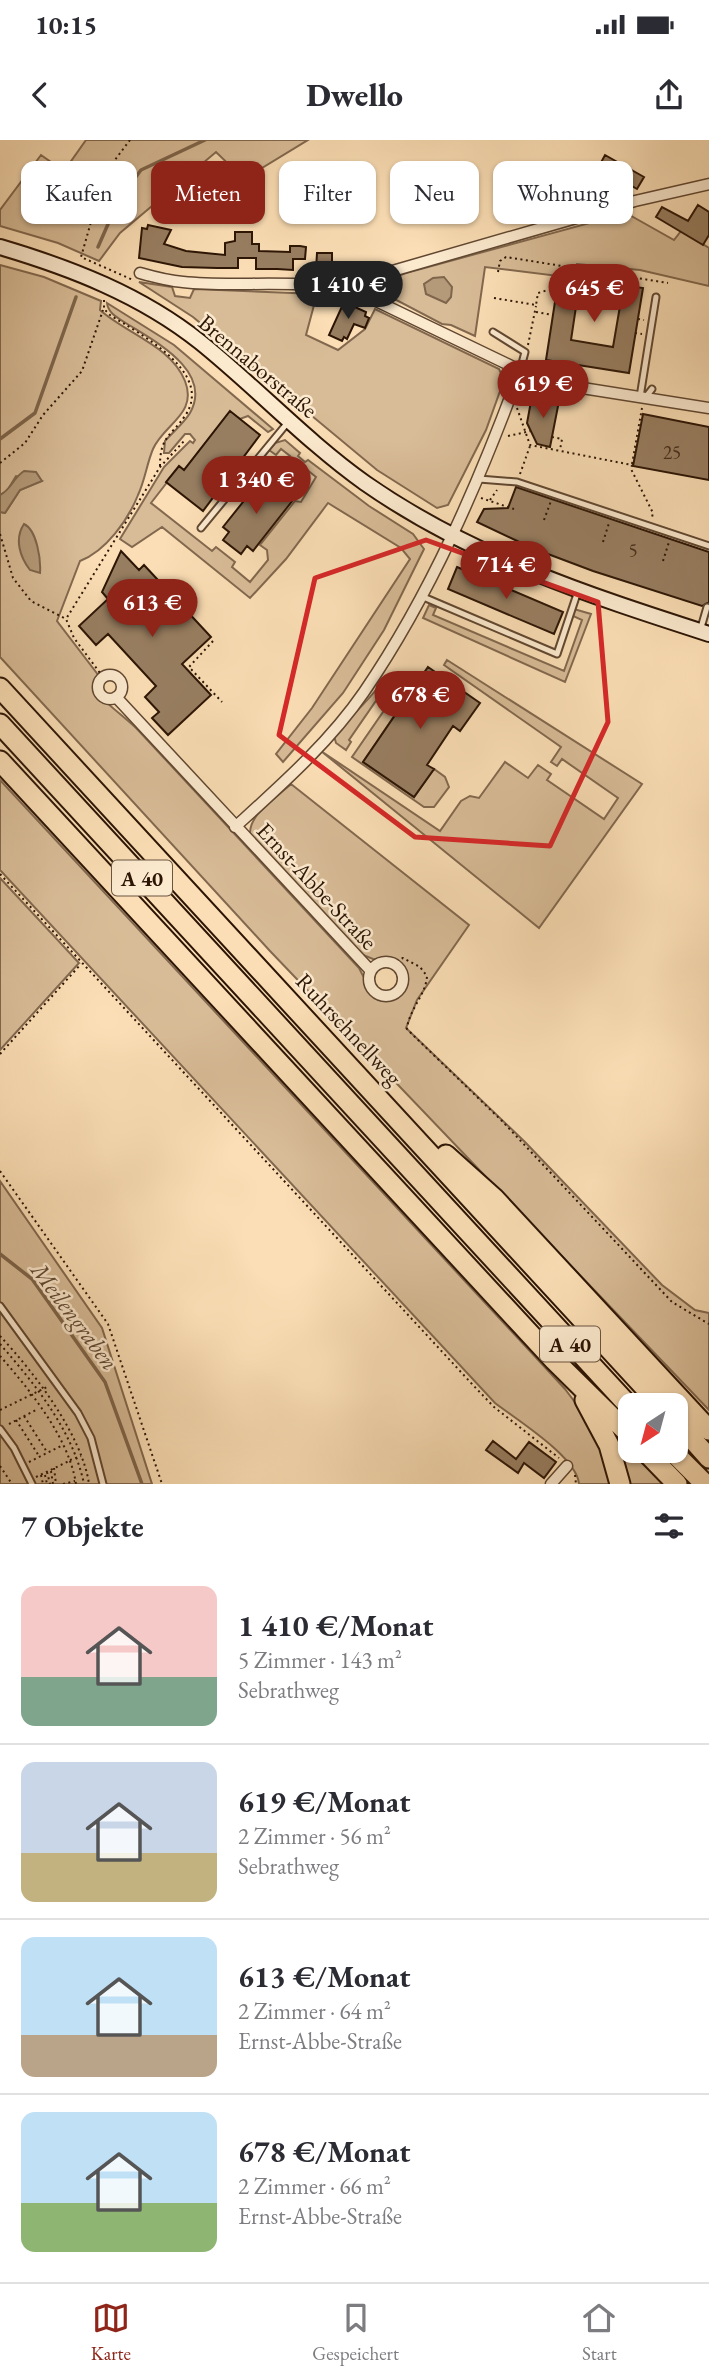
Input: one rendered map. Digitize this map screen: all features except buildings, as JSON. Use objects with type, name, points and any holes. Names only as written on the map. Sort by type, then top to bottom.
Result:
[{"type":"highway","name":"Ruhrschnellweg","points":[[0,688],[651,1393]]},
{"type":"highway","name":"A 40","points":[[0,724],[618,1394]]},
{"type":"highway","points":[[0,761],[554,1360],[618,1423]]},
{"type":"highway","points":[[395,1115],[494,1198],[675,1393]]},
{"type":"highway","points":[[554,1360],[602,1429],[620,1484]]},
{"type":"highway","points":[[688,1405],[709,1422]]},
{"type":"highway","points":[[688,1407],[709,1430]]},
{"type":"highway","points":[[688,1434],[709,1458]]},
{"type":"highway","points":[[657,1463],[677,1484]]},
{"type":"highway","points":[[684,1463],[705,1484]]},
{"type":"main road","name":"Brennaborstraße","points":[[0,247],[109,286],[140,302],[199,341],[289,421],[365,483],[451,536],[516,568],[578,592],[704,632]]},
{"type":"street","points":[[372,299],[374,279],[389,271],[635,201],[709,184]]},
{"type":"street","points":[[141,273],[183,282],[320,286],[357,293],[520,371],[556,383],[709,408]]},
{"type":"street","name":"Ernst-Abbe-Straße","points":[[235,827],[313,751],[372,679],[421,596],[479,479],[520,371]]},
{"type":"street","name":"Ernst-Abbe-Straße","points":[[110,676],[119,680],[121,689],[116,697],[105,698],[100,694],[99,683],[103,677],[110,676]]},
{"type":"street","name":"Ernst-Abbe-Straße","points":[[116,697],[371,971]]},
{"type":"street","name":"Ernst-Abbe-Straße","points":[[382,963],[392,964],[399,970],[402,979],[400,988],[393,995],[375,993],[369,980],[371,971],[382,963]]},
{"type":"street","points":[[551,1484],[567,1466]]},
{"type":"lane","points":[[643,398],[656,297]]},
{"type":"lane","points":[[493,332],[525,352],[520,371]]},
{"type":"lane","points":[[643,398],[652,389]]},
{"type":"lane","points":[[201,528],[289,421]]},
{"type":"lane","points":[[479,479],[517,482],[709,546]]},
{"type":"lane","points":[[421,596],[557,654],[578,592]]},
{"type":"lane","points":[[704,632],[707,607]]},
{"type":"lane","points":[[0,1306],[58,1382],[91,1438],[103,1484]]},
{"type":"lane","points":[[0,1429],[32,1482]]},
{"type":"path","points":[[130,140],[105,173],[81,257],[132,280]]},
{"type":"path","points":[[498,272],[500,261],[506,257],[667,283]]},
{"type":"path","points":[[320,286],[331,277],[370,268],[389,271]]},
{"type":"path","points":[[0,463],[25,443],[43,415],[82,371],[104,309],[109,286]]},
{"type":"path","points":[[530,339],[538,293],[548,290]]},
{"type":"path","points":[[494,298],[536,305]]},
{"type":"path","points":[[104,309],[162,348],[181,366],[188,381],[192,397],[188,411],[162,441],[160,467]]},
{"type":"path","points":[[535,312],[553,314]]},
{"type":"path","points":[[643,398],[631,469],[653,513],[649,527]]},
{"type":"path","points":[[517,408],[529,432],[530,445],[517,482]]},
{"type":"path","points":[[506,436],[529,432]]},
{"type":"path","points":[[552,437],[567,438]]},
{"type":"path","points":[[559,451],[562,439]]},
{"type":"path","points":[[66,619],[160,467],[185,440]]},
{"type":"path","points":[[530,445],[632,465]]},
{"type":"path","points":[[489,500],[504,481]]},
{"type":"path","points":[[544,520],[553,495]]},
{"type":"path","points":[[481,498],[514,509]]},
{"type":"path","points":[[603,542],[612,515]]},
{"type":"path","points":[[0,534],[11,574],[18,584],[31,601],[66,619],[74,638],[103,677]]},
{"type":"path","points":[[663,561],[672,534]]},
{"type":"path","points":[[509,593],[513,583]]},
{"type":"path","points":[[213,641],[189,667],[222,702]]},
{"type":"path","points":[[372,679],[404,702]]},
{"type":"path","points":[[0,874],[480,1392],[567,1466],[575,1474],[576,1484]]},
{"type":"path","points":[[392,964],[403,958],[411,960],[427,976],[426,986],[407,1028],[502,1121],[672,1302],[709,1324]]},
{"type":"path","points":[[0,1054],[83,962]]},
{"type":"path","points":[[0,1171],[108,1324],[162,1484]]},
{"type":"path","points":[[0,1336],[66,1426],[82,1455],[89,1484]]},
{"type":"path","points":[[0,1344],[60,1425],[79,1461],[84,1484]]},
{"type":"path","points":[[1,1358],[39,1408],[70,1461],[76,1482],[63,1484]]},
{"type":"path","points":[[0,1410],[58,1382]]},
{"type":"path","points":[[0,1429],[39,1408]]},
{"type":"path","points":[[24,1416],[48,1452]]},
{"type":"path","points":[[16,1420],[40,1457]]},
{"type":"path","points":[[52,1428],[64,1423]]},
{"type":"path","points":[[55,1432],[66,1426]]},
{"type":"path","points":[[23,1465],[62,1445]]},
{"type":"path","points":[[32,1482],[82,1455]]},
{"type":"path","points":[[70,1461],[83,1460]]},
{"type":"path","points":[[0,1466],[12,1484]]},
{"type":"path","points":[[48,1472],[50,1484]]},
{"type":"path","points":[[48,1472],[50,1484]]},
{"type":"path","points":[[48,1472],[50,1484]]},
{"type":"highlighted area","points":[[426,540],[598,602],[608,722],[550,846],[415,837],[279,735],[315,578]]},
{"type":"shaded area","points":[[86,140],[308,140],[265,166],[265,161],[225,161],[216,152],[205,161],[151,161],[151,207],[137,219],[137,161],[71,161]]},
{"type":"shaded area","points":[[41,155],[50,161],[37,161]]},
{"type":"shaded area","points":[[21,182],[21,224],[131,224],[120,233],[99,261],[58,243],[0,226],[0,210]]},
{"type":"shaded area","points":[[633,217],[674,240],[681,231],[709,248],[709,286],[640,270],[577,264],[574,278],[485,267],[475,336],[451,325],[442,324],[381,292],[384,281],[586,224],[633,224]]},
{"type":"shaded area","points":[[0,265],[44,277],[101,301],[100,310],[170,359],[185,381],[188,392],[183,410],[153,449],[134,505],[115,534],[99,550],[80,561],[57,621],[99,676],[93,686],[96,691],[138,730],[359,968],[373,995],[387,1000],[402,989],[404,973],[397,961],[373,959],[358,953],[251,839],[252,823],[257,816],[291,784],[469,925],[417,1000],[406,1028],[525,1142],[662,1285],[695,1310],[709,1313],[709,1410],[270,951],[0,657],[0,512],[5,513],[20,490],[41,481],[16,476],[7,491],[0,495]]},
{"type":"shaded area","points":[[444,277],[452,287],[451,297],[446,303],[426,294],[424,284],[433,278]]},
{"type":"shaded area","points":[[139,282],[172,287],[175,296],[190,298],[194,289],[317,294],[306,335],[338,350],[365,329],[375,309],[499,369],[504,380],[486,430],[448,505],[437,508],[377,470],[193,317]]},
{"type":"shaded area","points":[[107,303],[174,345],[273,429],[268,432],[248,416],[240,419],[230,412],[184,470],[179,467],[151,503],[212,551],[216,547],[235,562],[232,567],[250,582],[268,560],[267,550],[260,545],[295,501],[301,502],[316,477],[306,469],[301,474],[298,472],[303,466],[294,459],[289,464],[286,462],[290,456],[281,449],[276,455],[269,450],[275,443],[285,440],[300,453],[298,456],[305,462],[308,460],[369,506],[413,534],[424,549],[384,630],[343,693],[283,762],[276,754],[312,708],[410,559],[401,548],[328,503],[286,559],[250,598],[162,527],[132,547],[120,539],[164,467],[190,441],[193,443],[195,440],[190,434],[185,434],[169,453],[164,453],[165,441],[188,417],[195,398],[194,384],[178,360],[115,316]]},
{"type":"shaded area","points":[[24,471],[36,472],[42,481],[20,490],[5,513],[0,512],[0,495]]},
{"type":"shaded area","points":[[24,524],[35,539],[40,573],[30,570],[21,554],[19,536]]},
{"type":"shaded area","points":[[429,605],[436,608],[433,615],[564,671],[582,620],[573,616],[574,609],[591,614],[565,682],[423,618]]},
{"type":"shaded area","points":[[447,660],[642,784],[539,928],[321,751],[440,831],[461,801],[470,796],[479,798],[505,762],[528,778],[538,765],[551,774],[547,780],[604,819],[618,798],[562,759],[557,766],[551,762],[561,747],[444,665]]},
{"type":"shaded area","points":[[379,686],[386,692],[383,696],[380,695],[349,740],[351,742],[346,750],[336,743],[334,736]]},
{"type":"shaded area","points":[[392,699],[401,706],[363,762],[414,797],[434,769],[445,777],[449,787],[434,807],[424,807],[352,757]]},
{"type":"shaded area","points":[[0,780],[565,1389],[594,1434],[611,1484],[579,1484],[576,1473],[557,1451],[495,1403],[0,870]]},
{"type":"shaded area","points":[[0,878],[79,963],[0,1050]]},
{"type":"shaded area","points":[[0,1181],[102,1328],[152,1484],[0,1484]]},
{"type":"shaded area","points":[[605,1421],[618,1437],[618,1462]]},
{"type":"shaded area","points":[[618,1463],[646,1463],[666,1484],[625,1484]]},
{"type":"waterway","name":"Meilengraben","points":[[98,247],[119,199],[141,170],[205,140]]},
{"type":"waterway","points":[[0,439],[35,413],[76,297]]},
{"type":"waterway","name":"Meilengraben","points":[[0,1254],[32,1279],[105,1382],[142,1484]]}]
